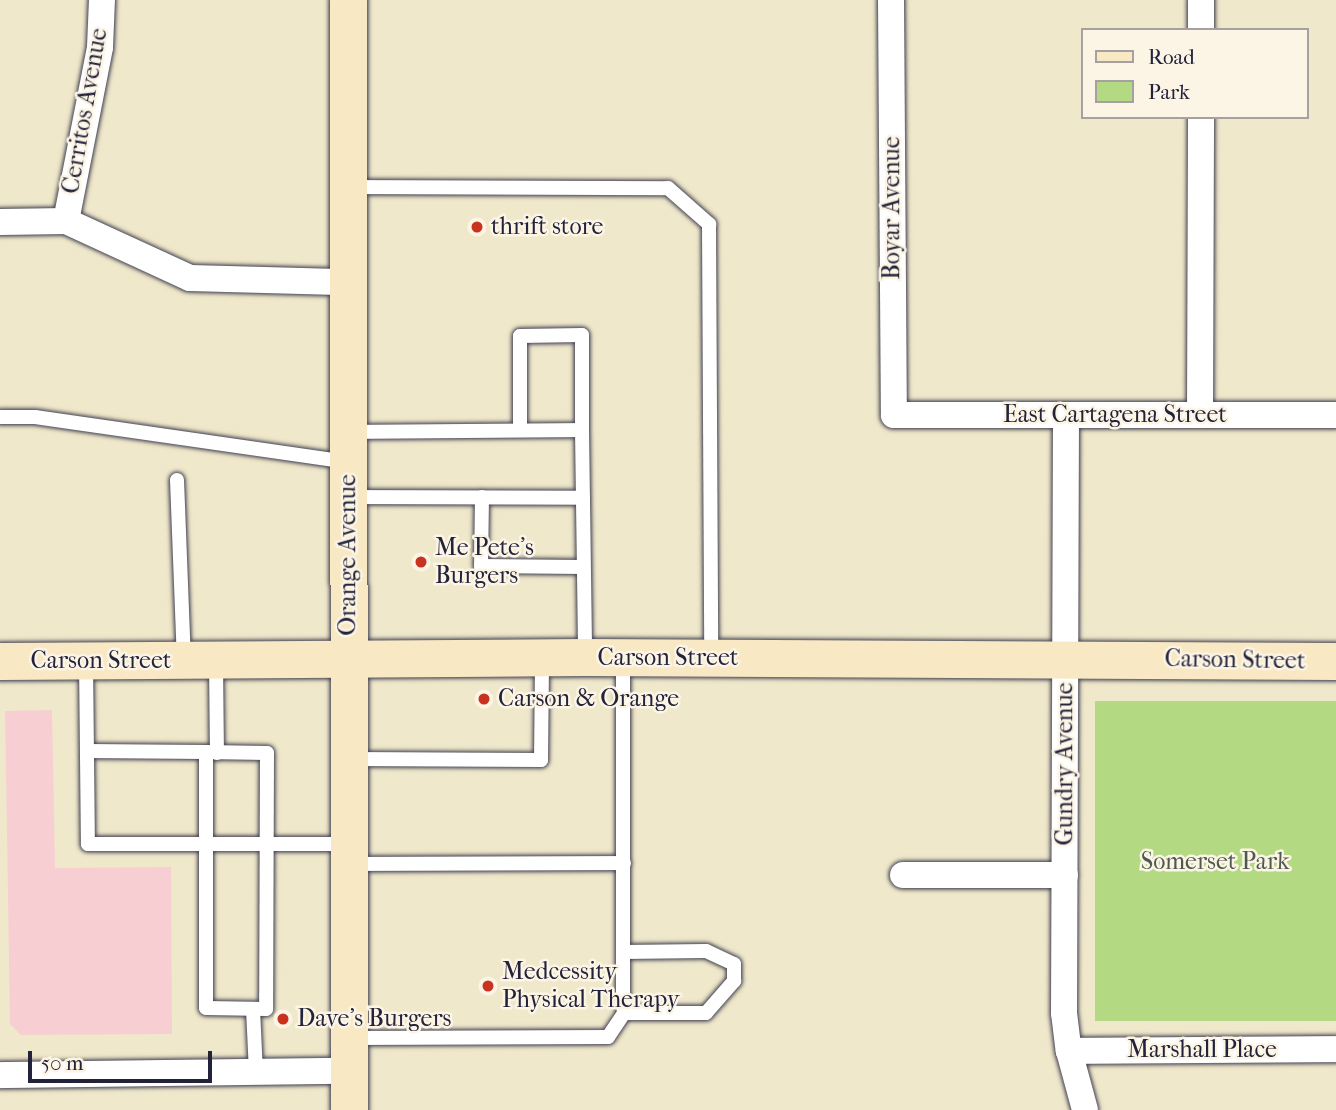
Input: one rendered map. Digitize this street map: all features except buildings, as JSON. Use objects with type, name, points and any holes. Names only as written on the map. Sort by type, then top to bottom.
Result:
[{"type":"main road","name":"Orange Avenue","points":[[348,0],[349,1110]]},
{"type":"main road","name":"Carson Street","points":[[0,661],[200,662],[623,657],[1336,661]]},
{"type":"street","name":"Cerritos Avenue","points":[[66,221],[100,47],[102,0]]},
{"type":"street","name":"Boyar Avenue","points":[[891,0],[894,415]]},
{"type":"street","points":[[1201,0],[1201,28]]},
{"type":"street","points":[[1200,415],[1201,119]]},
{"type":"street","points":[[0,222],[66,221],[190,278],[348,282]]},
{"type":"street","name":"East Cartagena Street","points":[[894,415],[1336,415]]},
{"type":"street","name":"Gundry Avenue","points":[[1066,415],[1064,1013],[1069,1051],[1085,1110]]},
{"type":"street","points":[[903,875],[1065,875]]},
{"type":"street","name":"Marshall Place","points":[[1069,1051],[1336,1049]]},
{"type":"street","points":[[0,1075],[256,1072],[349,1055]]},
{"type":"lane","points":[[348,187],[668,188],[709,224],[711,658]]},
{"type":"lane","points":[[520,430],[520,335],[582,335],[585,657]]},
{"type":"lane","points":[[0,417],[35,417],[347,464],[482,497],[583,498]]},
{"type":"lane","points":[[347,464],[520,430],[582,430]]},
{"type":"lane","points":[[87,751],[211,752],[267,753],[266,1009],[206,1008],[206,844],[211,752],[177,480]]},
{"type":"lane","points":[[482,497],[481,566],[583,567]]},
{"type":"lane","points":[[349,1055],[608,1037],[624,1013],[623,657]]},
{"type":"lane","points":[[350,759],[541,760],[542,659]]},
{"type":"lane","points":[[86,661],[88,844],[267,844],[349,854],[624,863]]},
{"type":"lane","points":[[623,952],[706,951],[734,964],[734,981],[706,1013],[624,1013]]},
{"type":"lane","points":[[253,1009],[256,1072]]},
{"type":"shaded area","points":[[52,710],[55,868],[171,867],[172,1034],[21,1035],[10,1024],[5,711]]},
{"type":"green space","name":"Somerset Park","points":[[1095,701],[1336,701],[1336,1021],[1095,1021]]},
{"type":"place","name":"thrift store","points":[[477,227]]},
{"type":"place","name":"Me Pete's Burgers","points":[[421,562]]},
{"type":"place","name":"Carson & Orange","points":[[484,699]]},
{"type":"place","name":"Medcessity Physical Therapy","points":[[488,986]]},
{"type":"place","name":"Dave's Burgers","points":[[283,1019]]}]
